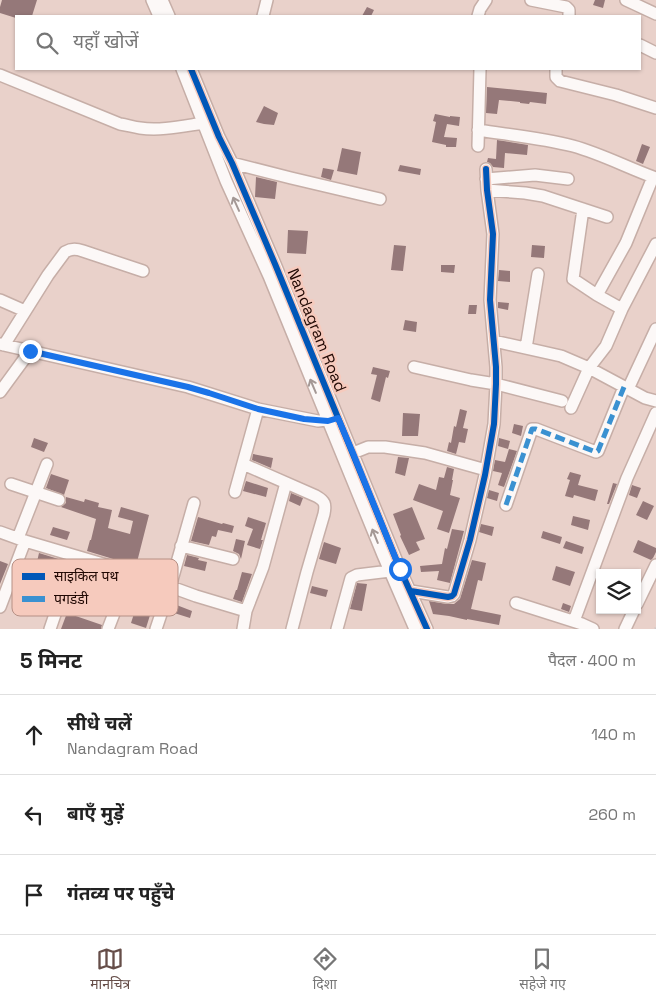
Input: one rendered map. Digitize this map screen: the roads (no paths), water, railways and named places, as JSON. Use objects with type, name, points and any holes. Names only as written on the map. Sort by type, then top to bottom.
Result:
[{"type":"street","points":[[263,15],[267,0]]},
{"type":"street","points":[[478,15],[486,0]]},
{"type":"street","points":[[531,0],[566,7],[570,10],[568,15]]},
{"type":"street","points":[[626,0],[656,14]]},
{"type":"street","points":[[157,1],[159,15]]},
{"type":"street","points":[[157,1],[168,15]]},
{"type":"street","points":[[641,46],[656,53]]},
{"type":"street","name":"Nandagram Road","points":[[182,70],[226,182],[252,225]]},
{"type":"street","name":"Nandagram Road","points":[[192,70],[232,163],[252,225],[333,420],[427,629]]},
{"type":"street","points":[[478,146],[480,70]]},
{"type":"street","points":[[556,70],[556,77],[560,81],[616,95],[656,108]]},
{"type":"street","points":[[0,75],[120,124],[154,129],[204,123]]},
{"type":"street","points":[[478,130],[573,146],[655,177],[626,243],[598,296]]},
{"type":"street","points":[[232,163],[380,199]]},
{"type":"street","points":[[486,179],[535,174],[568,180]]},
{"type":"street","points":[[486,179],[607,217]]},
{"type":"street","points":[[411,591],[448,597],[454,594],[470,540],[486,470],[494,424],[496,384],[490,300],[493,234],[486,179]]},
{"type":"street","points":[[583,209],[573,279],[622,309]]},
{"type":"street","points":[[414,367],[496,384],[567,404],[589,368],[606,346],[622,309],[656,244]]},
{"type":"street","points":[[143,271],[77,249],[69,249],[48,275],[2,344],[188,387],[258,409],[304,419],[333,420]]},
{"type":"street","points":[[526,348],[538,274]]},
{"type":"street","points":[[0,300],[25,311]]},
{"type":"street","points":[[506,505],[532,429],[596,452],[598,451],[626,388],[656,330]]},
{"type":"street","points":[[494,341],[561,356],[589,368],[645,398],[656,401]]},
{"type":"street","points":[[0,392],[30,351]]},
{"type":"street","points":[[235,492],[258,409]]},
{"type":"street","points":[[574,621],[627,478],[656,413]]},
{"type":"street","points":[[348,455],[368,447],[385,447],[425,454],[486,470]]},
{"type":"street","name":"Nandagram Road","points":[[348,455],[390,571],[415,629]]},
{"type":"street","points":[[16,559],[47,464]]},
{"type":"street","points":[[243,464],[323,500],[326,506],[292,629]]},
{"type":"street","points":[[243,629],[246,612],[263,567],[286,483]]},
{"type":"street","points":[[11,484],[59,500]]},
{"type":"street","points":[[177,559],[194,503]]},
{"type":"street","points":[[0,532],[85,559]]},
{"type":"street","points":[[181,546],[233,559]]},
{"type":"street","points":[[641,596],[656,565]]},
{"type":"street","points":[[0,607],[12,570]]},
{"type":"street","points":[[337,629],[351,578],[390,571]]},
{"type":"street","points":[[178,589],[246,612]]},
{"type":"street","points":[[516,603],[574,621],[593,629]]},
{"type":"street","points":[[626,629],[632,614]]},
{"type":"street","points":[[50,629],[54,616]]},
{"type":"street","points":[[108,629],[113,616]]},
{"type":"street","points":[[156,629],[160,616]]}]
